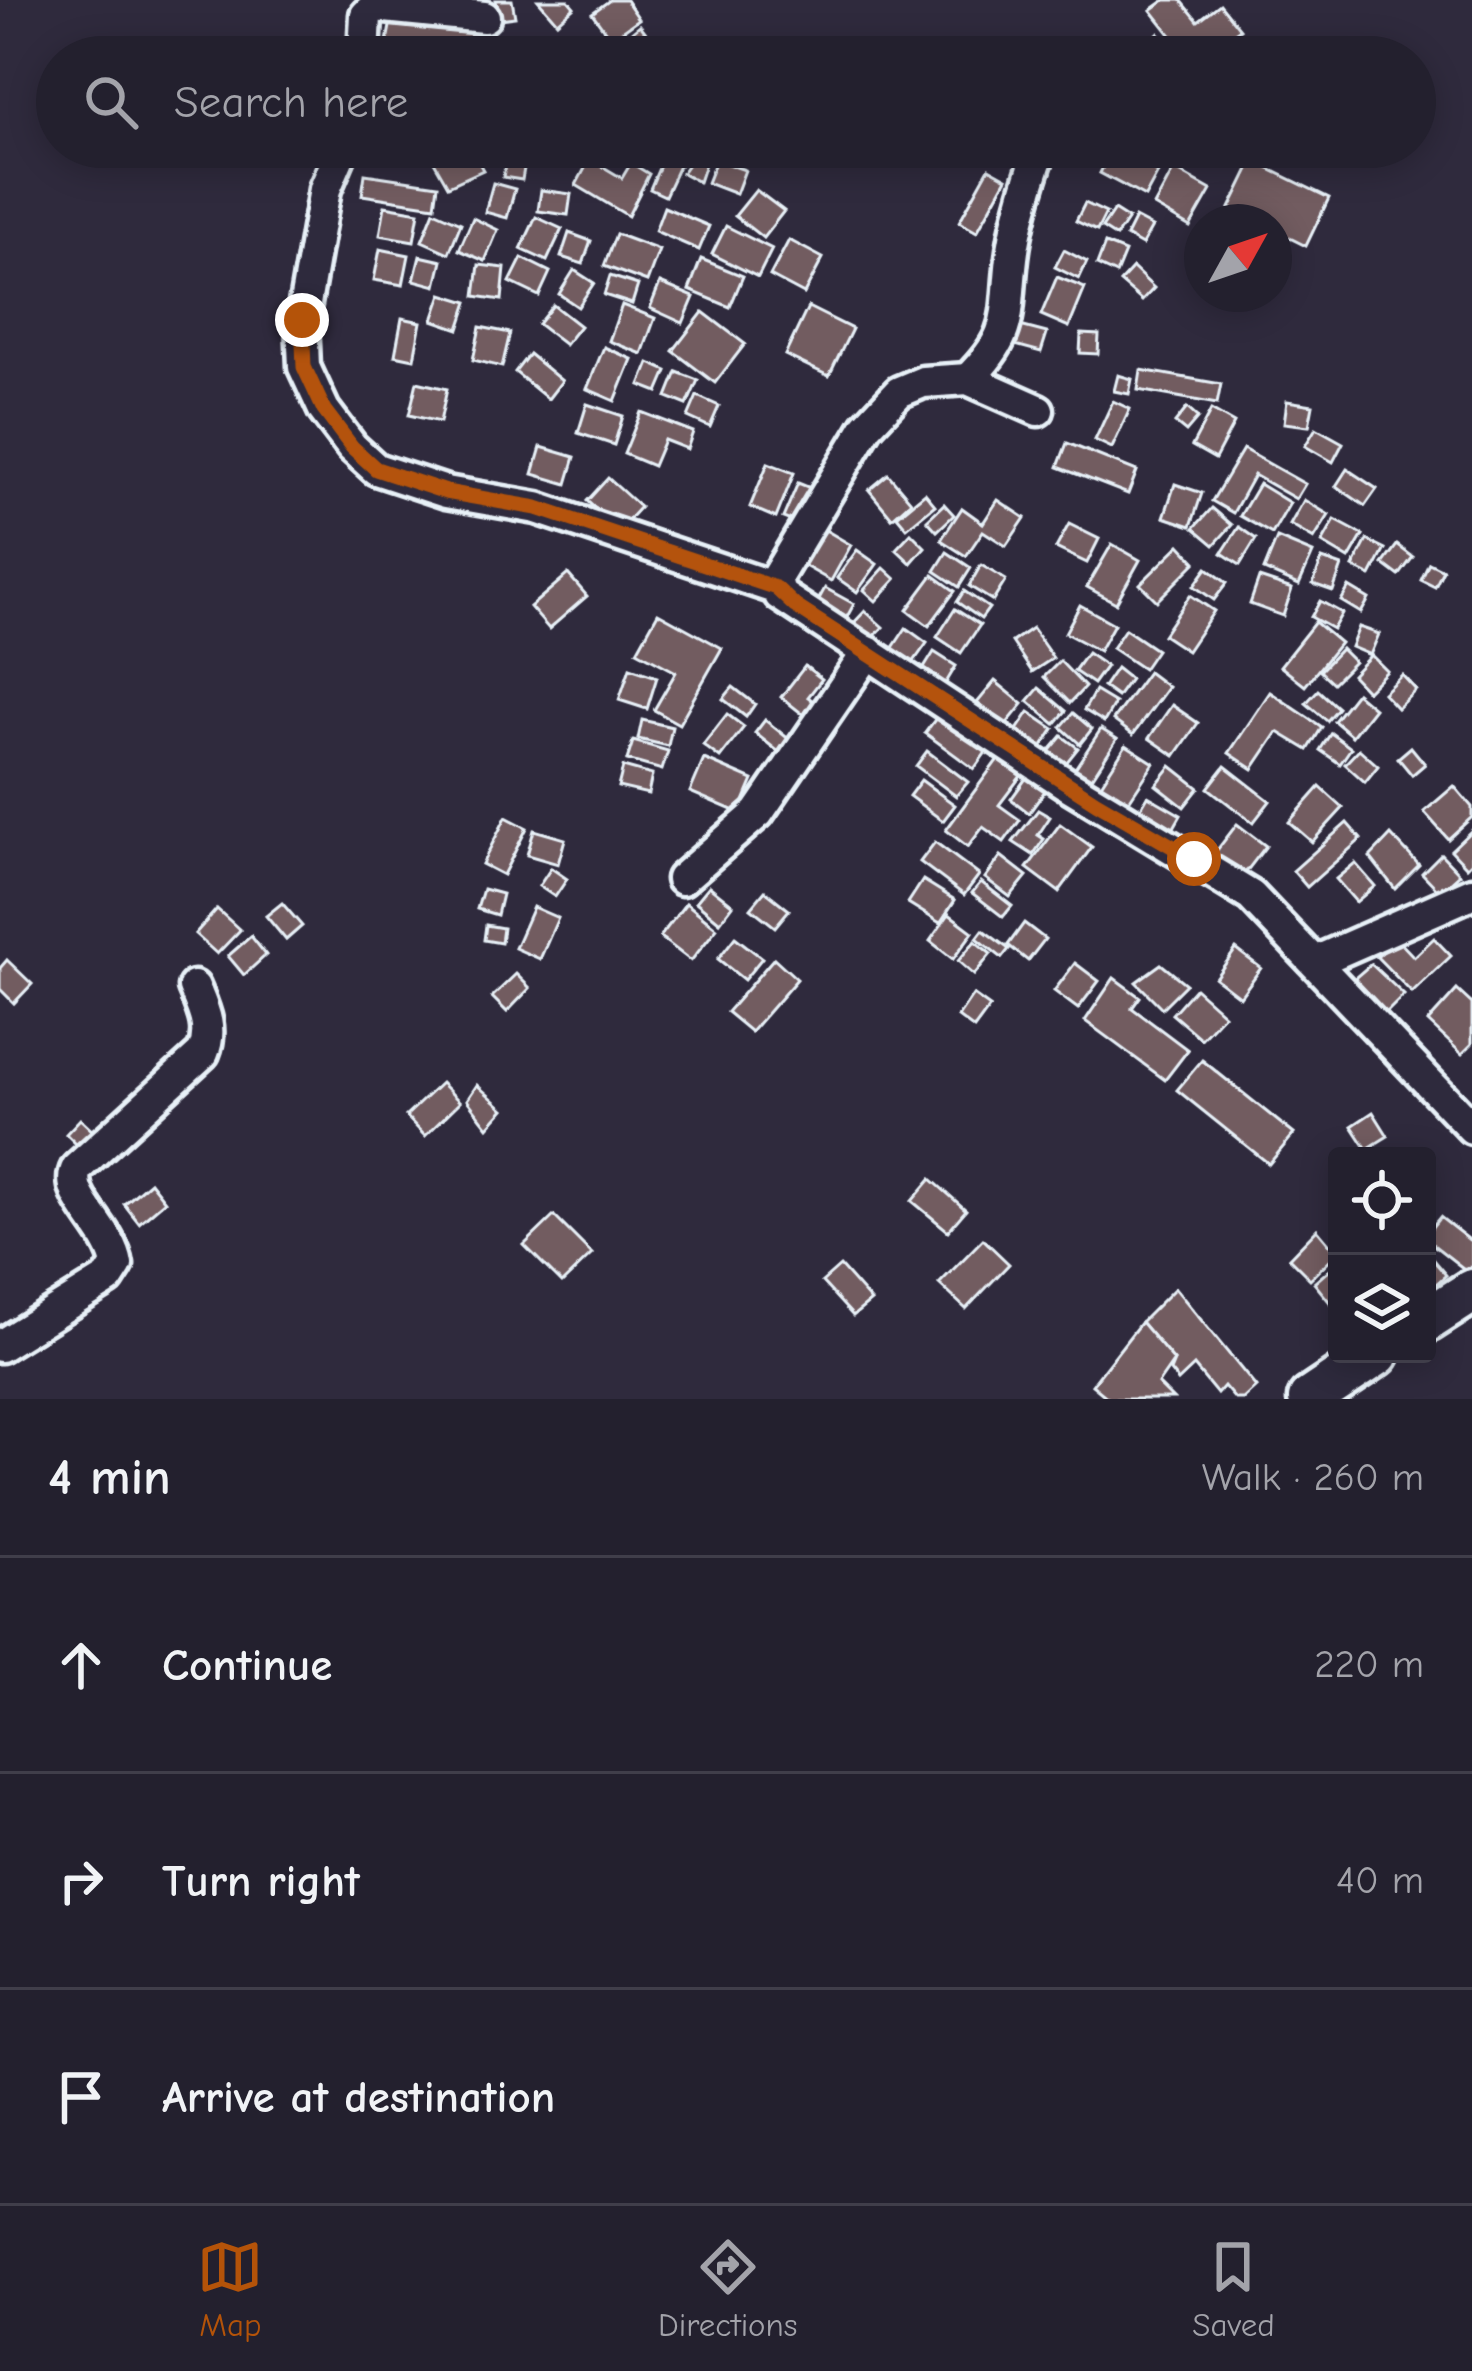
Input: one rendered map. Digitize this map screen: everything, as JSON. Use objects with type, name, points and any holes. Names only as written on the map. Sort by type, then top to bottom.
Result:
[{"type":"street","points":[[365,36],[366,15],[375,6],[484,17]]},
{"type":"street","points":[[334,168],[325,189],[302,320],[304,367],[324,410],[376,469],[446,492],[537,508],[776,588],[795,606],[1081,793],[1251,896],[1472,1128]]},
{"type":"street","points":[[968,379],[998,346],[1006,326],[1012,254],[1035,168]]},
{"type":"street","points":[[776,588],[776,578],[867,426],[899,392],[922,382],[968,379],[1038,410]]},
{"type":"street","points":[[682,879],[758,813],[868,652]]},
{"type":"street","points":[[1315,962],[1472,893]]},
{"type":"street","points":[[0,1346],[108,1280],[117,1264],[114,1247],[73,1190],[71,1178],[203,1054],[209,1038],[194,988]]},
{"type":"street","points":[[1436,1314],[1472,1291]]},
{"type":"street","points":[[1310,1399],[1364,1363]]},
{"type":"building","points":[[496,0],[512,0],[515,17],[499,19]]},
{"type":"building","points":[[538,0],[568,0],[574,7],[557,22]]},
{"type":"building","points":[[610,0],[626,0],[639,19],[609,36],[592,13]]},
{"type":"building","points":[[1165,0],[1181,0],[1198,21],[1220,4],[1240,29],[1231,36],[1171,36],[1151,10]]},
{"type":"building","points":[[392,16],[478,31],[477,36],[388,36]]},
{"type":"building","points":[[640,25],[649,36],[627,36]]},
{"type":"building","points":[[438,168],[483,170],[448,186]]},
{"type":"building","points":[[505,168],[524,168],[522,180],[503,177]]},
{"type":"building","points":[[585,168],[605,168],[622,178],[628,168],[649,174],[628,216],[576,185]]},
{"type":"building","points":[[659,168],[678,168],[665,196],[650,189]]},
{"type":"building","points":[[685,168],[704,168],[699,182],[682,173]]},
{"type":"building","points":[[713,168],[745,170],[736,194],[707,183]]},
{"type":"building","points":[[989,168],[1007,178],[977,232],[959,222]]},
{"type":"building","points":[[1102,168],[1148,168],[1158,173],[1145,197],[1100,173]]},
{"type":"building","points":[[1250,168],[1267,168],[1329,198],[1306,246],[1292,239],[1292,204],[1232,204]]},
{"type":"building","points":[[1174,169],[1211,190],[1203,204],[1184,204],[1184,224],[1154,206]]},
{"type":"building","points":[[365,174],[438,185],[435,206],[362,195]]},
{"type":"building","points":[[493,183],[515,189],[507,218],[485,212]]},
{"type":"building","points":[[541,190],[571,194],[568,215],[538,211]]},
{"type":"building","points":[[756,190],[784,211],[763,238],[735,216]]},
{"type":"building","points":[[1085,203],[1106,213],[1097,231],[1076,221]]},
{"type":"building","points":[[385,206],[419,212],[414,241],[380,235]]},
{"type":"building","points":[[664,207],[709,226],[699,250],[655,231]]},
{"type":"building","points":[[1114,210],[1128,219],[1116,237],[1102,228]]},
{"type":"building","points":[[434,211],[461,223],[449,253],[422,241]]},
{"type":"building","points":[[536,217],[562,229],[547,261],[521,249]]},
{"type":"building","points":[[473,218],[498,230],[485,261],[459,250]]},
{"type":"building","points":[[1135,218],[1152,227],[1142,245],[1126,236]]},
{"type":"building","points":[[726,226],[772,249],[758,277],[712,254]]},
{"type":"building","points":[[569,233],[591,241],[583,264],[561,257]]},
{"type":"building","points":[[616,234],[659,250],[647,282],[604,266]]},
{"type":"building","points":[[789,240],[823,258],[804,294],[770,276]]},
{"type":"building","points":[[1105,244],[1125,252],[1116,274],[1097,265]]},
{"type":"building","points":[[380,249],[409,255],[403,285],[374,280]]},
{"type":"building","points":[[1064,250],[1087,262],[1079,279],[1055,267]]},
{"type":"building","points":[[420,256],[442,261],[436,286],[414,280]]},
{"type":"building","points":[[522,258],[550,272],[539,296],[510,282]]},
{"type":"building","points":[[701,259],[743,276],[730,307],[689,290]]},
{"type":"building","points":[[479,265],[505,268],[502,300],[475,296]]},
{"type":"building","points":[[1133,268],[1154,288],[1142,301],[1120,282]]},
{"type":"building","points":[[574,270],[594,283],[578,307],[559,294]]},
{"type":"building","points":[[610,276],[638,285],[632,304],[604,295]]},
{"type":"building","points":[[1057,277],[1085,288],[1069,327],[1041,315]]},
{"type":"building","points":[[660,283],[694,297],[683,323],[650,308]]},
{"type":"building","points":[[442,294],[468,302],[459,329],[433,320]]},
{"type":"building","points":[[553,305],[580,326],[565,345],[538,324]]},
{"type":"building","points":[[622,305],[655,318],[642,354],[609,341]]},
{"type":"building","points":[[808,307],[852,329],[829,376],[785,355]]},
{"type":"building","points":[[703,312],[745,344],[715,383],[673,351]]},
{"type":"building","points":[[402,318],[421,322],[414,359],[395,355]]},
{"type":"building","points":[[1020,326],[1047,333],[1041,352],[1015,345]]},
{"type":"building","points":[[480,327],[510,333],[502,367],[473,360]]},
{"type":"building","points":[[1081,334],[1099,335],[1098,354],[1080,353]]},
{"type":"building","points":[[604,347],[632,359],[615,401],[587,389]]},
{"type":"building","points":[[529,354],[562,381],[548,399],[515,372]]},
{"type":"building","points":[[649,363],[667,371],[658,392],[640,385]]},
{"type":"building","points":[[1141,370],[1221,384],[1217,404],[1138,390]]},
{"type":"building","points":[[677,372],[698,380],[687,405],[667,397]]},
{"type":"building","points":[[1118,375],[1132,379],[1129,394],[1114,391]]},
{"type":"building","points":[[417,382],[447,389],[440,422],[409,415]]},
{"type":"building","points":[[697,396],[719,406],[710,427],[688,417]]},
{"type":"building","points":[[1113,401],[1130,409],[1112,448],[1095,440]]},
{"type":"building","points":[[1287,401],[1313,405],[1309,426],[1284,423]]},
{"type":"building","points":[[587,404],[623,416],[614,445],[578,433]]},
{"type":"building","points":[[1187,408],[1198,418],[1186,432],[1175,423]]},
{"type":"building","points":[[1211,410],[1234,423],[1215,459],[1192,446]]},
{"type":"building","points":[[641,412],[693,432],[687,449],[664,440],[653,466],[624,454]]},
{"type":"building","points":[[1316,428],[1343,443],[1333,462],[1305,446]]},
{"type":"building","points":[[1067,443],[1137,471],[1128,494],[1058,467]]},
{"type":"building","points":[[541,447],[575,457],[567,484],[533,474]]},
{"type":"building","points":[[1243,449],[1305,484],[1296,499],[1254,475],[1233,513],[1212,501]]},
{"type":"building","points":[[768,463],[794,473],[776,518],[750,507]]},
{"type":"building","points":[[1347,469],[1377,489],[1365,506],[1336,486]]},
{"type":"building","points":[[888,474],[911,501],[892,518],[869,490]]},
{"type":"building","points":[[608,478],[640,507],[619,530],[587,501]]},
{"type":"building","points":[[798,483],[813,489],[799,524],[783,518]]},
{"type":"building","points":[[1175,484],[1202,493],[1191,526],[1164,517]]},
{"type":"building","points":[[1259,484],[1290,503],[1272,534],[1240,516]]},
{"type":"building","points":[[925,493],[935,505],[907,528],[897,516]]},
{"type":"building","points":[[998,500],[1025,518],[1006,546],[983,531],[966,556],[941,540],[962,508],[983,523]]},
{"type":"building","points":[[1304,500],[1329,515],[1314,539],[1290,525]]},
{"type":"building","points":[[944,504],[954,515],[937,531],[927,520]]},
{"type":"building","points":[[1212,508],[1232,525],[1214,545],[1194,528]]},
{"type":"building","points":[[1335,520],[1363,535],[1349,559],[1322,543]]},
{"type":"building","points":[[1069,524],[1099,539],[1087,563],[1056,548]]},
{"type":"building","points":[[1239,527],[1256,539],[1240,565],[1222,553]]},
{"type":"building","points":[[822,528],[851,545],[831,581],[801,564]]},
{"type":"building","points":[[911,533],[925,547],[911,563],[896,549]]},
{"type":"building","points":[[1277,538],[1313,553],[1299,585],[1264,570]]},
{"type":"building","points":[[1367,540],[1385,549],[1371,576],[1353,567]]},
{"type":"building","points":[[1112,544],[1140,560],[1116,603],[1087,587]]},
{"type":"building","points":[[1180,545],[1196,562],[1157,601],[1140,584]]},
{"type":"building","points":[[1397,545],[1413,557],[1399,576],[1383,564]]},
{"type":"building","points":[[857,550],[877,564],[857,592],[837,578]]},
{"type":"building","points":[[947,552],[971,568],[959,587],[935,571]]},
{"type":"building","points":[[1322,559],[1342,566],[1333,591],[1313,584]]},
{"type":"building","points":[[1429,563],[1443,570],[1435,587],[1421,580]]},
{"type":"building","points":[[981,565],[1006,580],[993,601],[969,586]]},
{"type":"building","points":[[884,568],[896,579],[876,601],[864,590]]},
{"type":"building","points":[[1207,568],[1227,583],[1214,600],[1194,586]]},
{"type":"building","points":[[568,574],[587,596],[549,629],[530,607]]},
{"type":"building","points":[[933,575],[955,591],[929,626],[907,610]]},
{"type":"building","points":[[1259,578],[1292,589],[1283,616],[1250,604]]},
{"type":"building","points":[[1349,587],[1369,599],[1361,613],[1341,601]]},
{"type":"building","points":[[825,588],[854,604],[842,626],[813,610]]},
{"type":"building","points":[[964,591],[989,608],[981,619],[957,602]]},
{"type":"building","points":[[1190,595],[1214,611],[1187,651],[1163,635]]},
{"type":"building","points":[[1320,601],[1342,613],[1333,629],[1311,617]]},
{"type":"building","points":[[1080,605],[1114,624],[1099,651],[1065,633]]},
{"type":"building","points":[[955,609],[980,625],[961,653],[937,637]]},
{"type":"building","points":[[865,611],[883,627],[868,643],[850,627]]},
{"type":"building","points":[[658,613],[722,648],[679,724],[654,710],[676,672],[637,651]]},
{"type":"building","points":[[1315,622],[1340,643],[1305,686],[1280,666]]},
{"type":"building","points":[[1359,627],[1379,634],[1370,655],[1351,647]]},
{"type":"building","points":[[906,628],[927,643],[910,667],[890,652]]},
{"type":"building","points":[[1032,628],[1053,658],[1032,672],[1012,642]]},
{"type":"building","points":[[1125,629],[1156,650],[1143,669],[1112,648]]},
{"type":"building","points":[[1341,649],[1354,662],[1333,683],[1320,671]]},
{"type":"building","points":[[934,652],[956,666],[944,686],[921,673]]},
{"type":"building","points":[[1087,653],[1106,666],[1093,684],[1074,671]]},
{"type":"building","points":[[1371,655],[1387,671],[1367,691],[1352,675]]},
{"type":"building","points":[[1060,661],[1085,687],[1070,703],[1044,677]]},
{"type":"building","points":[[805,666],[822,679],[808,697],[820,706],[810,720],[781,697]]},
{"type":"building","points":[[630,668],[657,677],[647,709],[619,700]]},
{"type":"building","points":[[1116,668],[1130,679],[1117,697],[1103,687]]},
{"type":"building","points":[[1148,672],[1168,687],[1133,735],[1113,720]]},
{"type":"building","points":[[1402,675],[1416,690],[1397,708],[1383,693]]},
{"type":"building","points":[[995,681],[1023,704],[1005,726],[977,703]]},
{"type":"building","points":[[733,687],[755,704],[746,717],[723,699]]},
{"type":"building","points":[[1039,688],[1066,711],[1055,724],[1028,701]]},
{"type":"building","points":[[1318,690],[1338,708],[1327,721],[1306,703]]},
{"type":"building","points":[[1095,691],[1115,703],[1104,722],[1084,710]]},
{"type":"building","points":[[1270,692],[1322,727],[1308,750],[1278,732],[1253,769],[1229,753]]},
{"type":"building","points":[[1356,693],[1374,708],[1352,736],[1334,721]]},
{"type":"building","points":[[1172,705],[1198,723],[1175,756],[1149,738]]},
{"type":"building","points":[[945,706],[994,741],[974,769],[925,733]]},
{"type":"building","points":[[1029,712],[1054,729],[1038,753],[1013,736]]},
{"type":"building","points":[[1073,713],[1092,729],[1080,744],[1061,727]]},
{"type":"building","points":[[727,714],[744,727],[720,758],[703,745]]},
{"type":"building","points":[[642,720],[672,727],[668,746],[638,739]]},
{"type":"building","points":[[765,720],[800,748],[790,761],[755,733]]},
{"type":"building","points":[[1101,729],[1117,739],[1088,784],[1072,773]]},
{"type":"building","points":[[1331,733],[1351,748],[1340,764],[1320,750]]},
{"type":"building","points":[[1062,736],[1078,748],[1062,768],[1046,755]]},
{"type":"building","points":[[633,741],[668,751],[662,770],[627,760]]},
{"type":"building","points":[[1126,745],[1154,763],[1121,813],[1094,795]]},
{"type":"building","points":[[1411,747],[1425,764],[1412,775],[1398,758]]},
{"type":"building","points":[[1359,749],[1378,766],[1365,782],[1345,764]]},
{"type":"building","points":[[927,751],[968,782],[956,796],[916,766]]},
{"type":"building","points":[[704,759],[753,780],[739,813],[690,792]]},
{"type":"building","points":[[998,759],[1021,776],[999,805],[1020,820],[1004,842],[983,827],[968,847],[946,830]]},
{"type":"building","points":[[1171,766],[1199,788],[1184,807],[1156,785]]},
{"type":"building","points":[[1225,766],[1270,801],[1253,823],[1208,788]]},
{"type":"building","points":[[623,767],[652,775],[648,794],[618,787]]},
{"type":"building","points":[[1032,770],[1050,784],[1029,813],[1011,799]]},
{"type":"building","points":[[921,780],[955,805],[943,821],[909,796]]},
{"type":"building","points":[[1454,786],[1472,807],[1472,817],[1448,839],[1424,812]]},
{"type":"building","points":[[1320,787],[1343,808],[1312,842],[1289,822]]},
{"type":"building","points":[[1148,796],[1181,815],[1168,838],[1135,818]]},
{"type":"building","points":[[1038,810],[1050,817],[1038,835],[1044,839],[1033,855],[1013,842]]},
{"type":"building","points":[[506,817],[527,828],[503,875],[482,864]]},
{"type":"building","points":[[1347,823],[1361,839],[1307,887],[1293,871]]},
{"type":"building","points":[[1060,824],[1092,847],[1059,892],[1027,868]]},
{"type":"building","points":[[1237,824],[1266,846],[1243,876],[1214,854]]},
{"type":"building","points":[[534,830],[565,839],[558,864],[527,855]]},
{"type":"building","points":[[1472,830],[1472,862],[1467,867],[1451,850]]},
{"type":"building","points":[[1391,835],[1419,865],[1395,889],[1370,857]]},
{"type":"building","points":[[935,842],[979,875],[964,895],[920,862]]},
{"type":"building","points":[[1441,854],[1460,874],[1440,892],[1422,873]]},
{"type":"building","points":[[1001,856],[1027,876],[1010,897],[985,878]]},
{"type":"building","points":[[1355,863],[1375,886],[1356,902],[1336,879]]},
{"type":"building","points":[[551,868],[567,879],[555,897],[539,886]]},
{"type":"building","points":[[923,880],[955,900],[940,923],[908,903]]},
{"type":"building","points":[[981,882],[1012,906],[1003,917],[972,893]]},
{"type":"building","points":[[709,886],[733,905],[720,922],[696,902]]},
{"type":"building","points":[[483,889],[502,894],[497,915],[477,909]]},
{"type":"building","points":[[765,891],[789,910],[775,927],[751,908]]},
{"type":"building","points":[[282,903],[302,926],[286,940],[266,916]]},
{"type":"building","points":[[686,903],[717,928],[691,961],[660,937]]},
{"type":"building","points":[[533,907],[558,918],[540,959],[515,948]]},
{"type":"building","points":[[217,909],[240,930],[217,954],[195,934]]},
{"type":"building","points":[[949,914],[973,932],[953,959],[930,941]]},
{"type":"building","points":[[1024,923],[1045,939],[1028,961],[1008,945]]},
{"type":"building","points":[[486,925],[503,928],[501,943],[484,940]]},
{"type":"building","points":[[983,930],[1009,949],[1002,958],[977,938]]},
{"type":"building","points":[[251,936],[266,955],[244,975],[228,956]]},
{"type":"building","points":[[735,937],[762,958],[744,980],[718,959]]},
{"type":"building","points":[[1434,938],[1451,956],[1412,993],[1377,957],[1397,939],[1414,957]]},
{"type":"building","points":[[975,941],[991,954],[974,975],[958,961]]},
{"type":"building","points":[[1236,949],[1261,968],[1240,997],[1215,978]]},
{"type":"building","points":[[774,958],[797,979],[751,1032],[727,1012]]},
{"type":"building","points":[[7,960],[32,984],[14,1003],[0,989],[0,968]]},
{"type":"building","points":[[1075,963],[1099,981],[1078,1009],[1054,991]]},
{"type":"building","points":[[1161,964],[1186,984],[1162,1008],[1136,982]]},
{"type":"building","points":[[1371,964],[1404,995],[1385,1014],[1350,982]]},
{"type":"building","points":[[516,974],[530,988],[507,1012],[492,997]]},
{"type":"building","points":[[1114,978],[1140,997],[1132,1008],[1188,1050],[1165,1080],[1085,1021]]},
{"type":"building","points":[[1195,988],[1224,1014],[1201,1039],[1172,1014]]},
{"type":"building","points":[[1457,990],[1472,1004],[1472,1044],[1462,1054],[1428,1022]]},
{"type":"building","points":[[973,995],[990,1007],[974,1029],[958,1017]]},
{"type":"building","points":[[1202,1060],[1294,1134],[1269,1164],[1177,1090]]},
{"type":"building","points":[[441,1083],[460,1102],[425,1136],[406,1116]]},
{"type":"building","points":[[477,1085],[504,1109],[488,1127],[467,1100]]},
{"type":"building","points":[[1373,1112],[1388,1136],[1366,1147],[1352,1126]]},
{"type":"building","points":[[80,1119],[96,1134],[81,1149],[66,1134]]},
{"type":"building","points":[[931,1179],[966,1210],[948,1231],[912,1201]]},
{"type":"building","points":[[150,1182],[165,1201],[139,1223],[124,1204]]},
{"type":"building","points":[[554,1216],[592,1254],[562,1283],[524,1245]]},
{"type":"building","points":[[1440,1217],[1472,1242],[1468,1272],[1436,1247]]},
{"type":"building","points":[[1317,1229],[1328,1242],[1328,1262],[1310,1279],[1289,1258]]},
{"type":"building","points":[[983,1239],[1009,1264],[966,1309],[939,1284]]},
{"type":"building","points":[[1436,1263],[1446,1275],[1436,1284]]},
{"type":"building","points":[[840,1266],[871,1301],[853,1316],[822,1282]]},
{"type":"building","points":[[1328,1271],[1328,1300],[1314,1283]]},
{"type":"building","points":[[1175,1288],[1256,1387],[1243,1399],[1235,1399],[1224,1386],[1217,1394],[1194,1366],[1178,1381],[1170,1371],[1174,1361],[1141,1322]]},
{"type":"building","points":[[1141,1322],[1174,1361],[1158,1384],[1173,1399],[1109,1399],[1092,1385]]},
{"type":"route","points":[[302,320],[304,367],[324,410],[376,469],[446,492],[537,508],[776,588],[795,606],[1066,783],[1194,859]]}]
